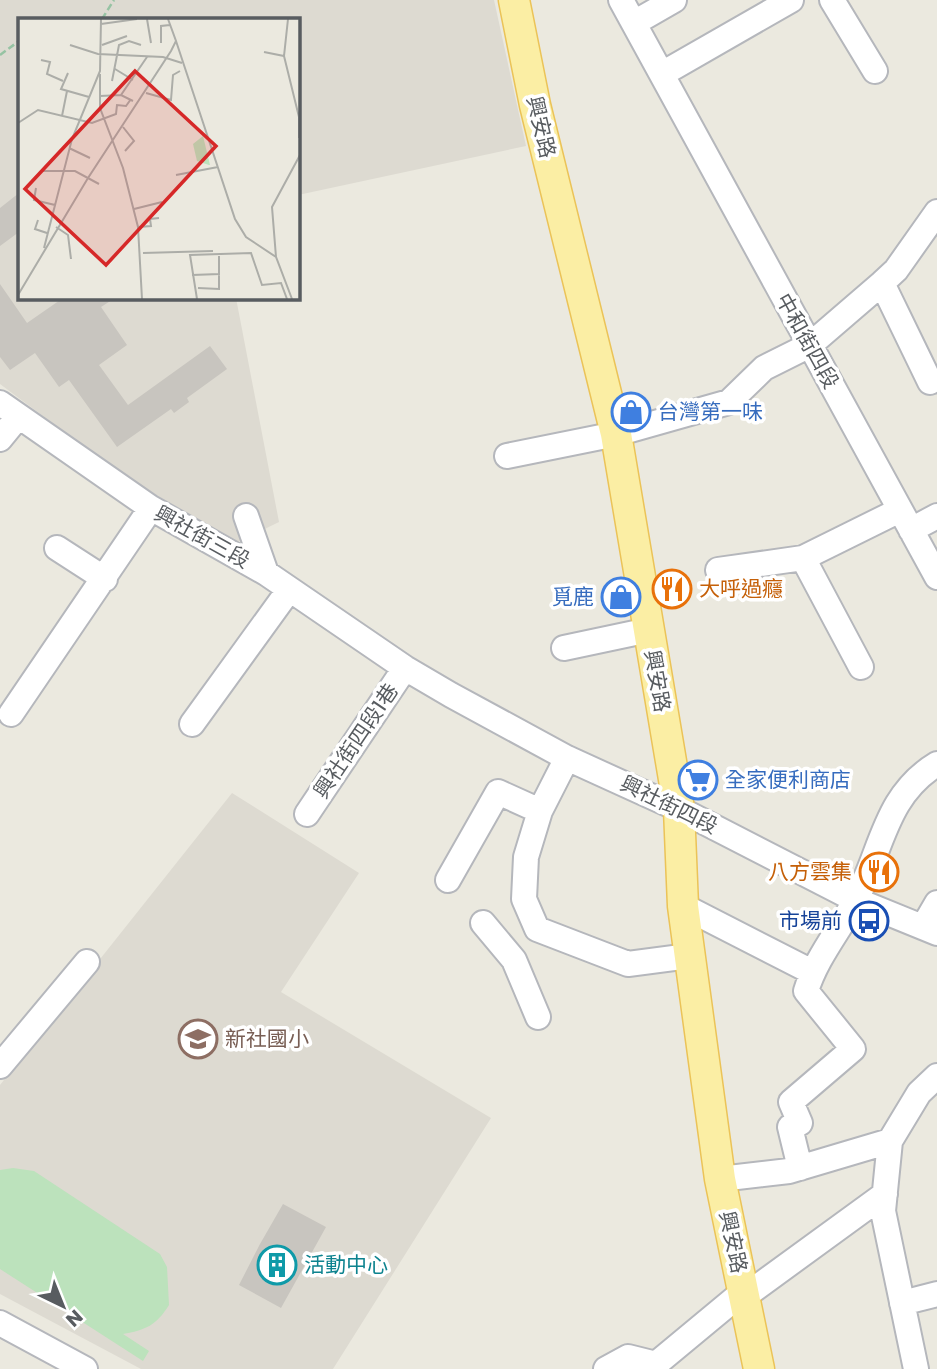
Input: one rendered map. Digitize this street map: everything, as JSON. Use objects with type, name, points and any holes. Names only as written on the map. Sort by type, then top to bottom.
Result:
[{"type":"main road","name":"興安路","points":[[514,0],[535,105],[616,434],[679,809],[682,906],[720,1179],[760,1369]]},
{"type":"street","name":"中和街四段","points":[[621,0],[937,578]]},
{"type":"street","points":[[634,23],[674,0]]},
{"type":"street","points":[[662,74],[791,0]]},
{"type":"street","points":[[832,0],[875,71]]},
{"type":"street","points":[[507,456],[616,434],[729,402],[764,368],[810,345],[882,283],[896,270],[937,212]]},
{"type":"street","points":[[882,283],[930,382]]},
{"type":"street","points":[[0,439],[9,410]]},
{"type":"street","name":"興社街三段","points":[[9,410],[151,508],[266,573],[405,668]]},
{"type":"street","points":[[11,714],[151,508]]},
{"type":"street","points":[[246,516],[266,573]]},
{"type":"street","points":[[718,570],[803,558],[906,520],[937,516]]},
{"type":"street","points":[[57,548],[105,579]]},
{"type":"street","points":[[803,558],[861,667]]},
{"type":"street","points":[[192,724],[289,590]]},
{"type":"street","points":[[565,648],[649,630]]},
{"type":"street","name":"興社街四段","points":[[405,668],[567,758],[679,809],[856,900],[930,930]]},
{"type":"street","name":"興社街四段1巷","points":[[307,814],[405,668]]},
{"type":"street","points":[[567,758],[540,811],[526,857],[524,899],[537,929],[628,964],[689,956]]},
{"type":"street","points":[[800,1168],[790,1127],[800,1123],[791,1102],[853,1049],[806,991],[811,972],[856,900],[890,814],[901,796],[937,764]]},
{"type":"street","points":[[448,880],[498,792],[540,811]]},
{"type":"street","points":[[930,930],[937,903]]},
{"type":"street","points":[[682,906],[811,972]]},
{"type":"street","points":[[483,923],[514,960],[538,1017]]},
{"type":"street","points":[[514,960],[547,933]]},
{"type":"street","points":[[0,1066],[87,962]]},
{"type":"street","points":[[916,1369],[883,1211],[890,1141],[919,1093],[937,1076]]},
{"type":"street","points":[[720,1179],[789,1171],[890,1141]]},
{"type":"street","points":[[606,1369],[628,1357],[656,1364],[745,1294],[885,1194]]},
{"type":"street","points":[[902,1303],[937,1294]]},
{"type":"street","points":[[0,1324],[85,1369]]},
{"type":"path","points":[[103,18],[114,0]]},
{"type":"path","points":[[0,55],[18,42]]},
{"type":"shaded area","points":[[0,0],[494,0],[526,146],[299,195],[299,18],[18,18],[18,299],[236,299],[279,522],[234,544],[106,463],[0,384]]},
{"type":"shaded area","name":"新社國小","points":[[232,793],[359,873],[281,992],[491,1118],[333,1369],[141,1369],[0,1294],[0,1085]]},
{"type":"green space","points":[[13,1168],[34,1171],[160,1254],[167,1267],[169,1305],[149,1326],[123,1334],[149,1351],[143,1361],[0,1269],[0,1170]]},
{"type":"building","points":[[18,194],[18,233],[0,246],[0,208]]},
{"type":"building","points":[[0,284],[27,323],[62,299],[113,299],[101,307],[127,345],[99,365],[128,405],[210,346],[227,369],[187,398],[189,402],[174,413],[171,409],[117,447],[69,380],[59,387],[35,353],[10,370],[0,357]]},
{"type":"building","name":"活動中心","points":[[283,1204],[326,1227],[281,1308],[239,1285]]},
{"type":"place","name":"台灣第一味","points":[[631,412]]},
{"type":"place","name":"大呼過癮","points":[[672,589]]},
{"type":"place","name":"覓鹿","points":[[621,597]]},
{"type":"place","name":"全家便利商店","points":[[698,780]]},
{"type":"place","name":"八方雲集","points":[[879,872]]},
{"type":"place","name":"市場前","points":[[869,921]]},
{"type":"place","name":"新社國小","points":[[198,1039]]},
{"type":"place","name":"活動中心","points":[[277,1265]]}]
